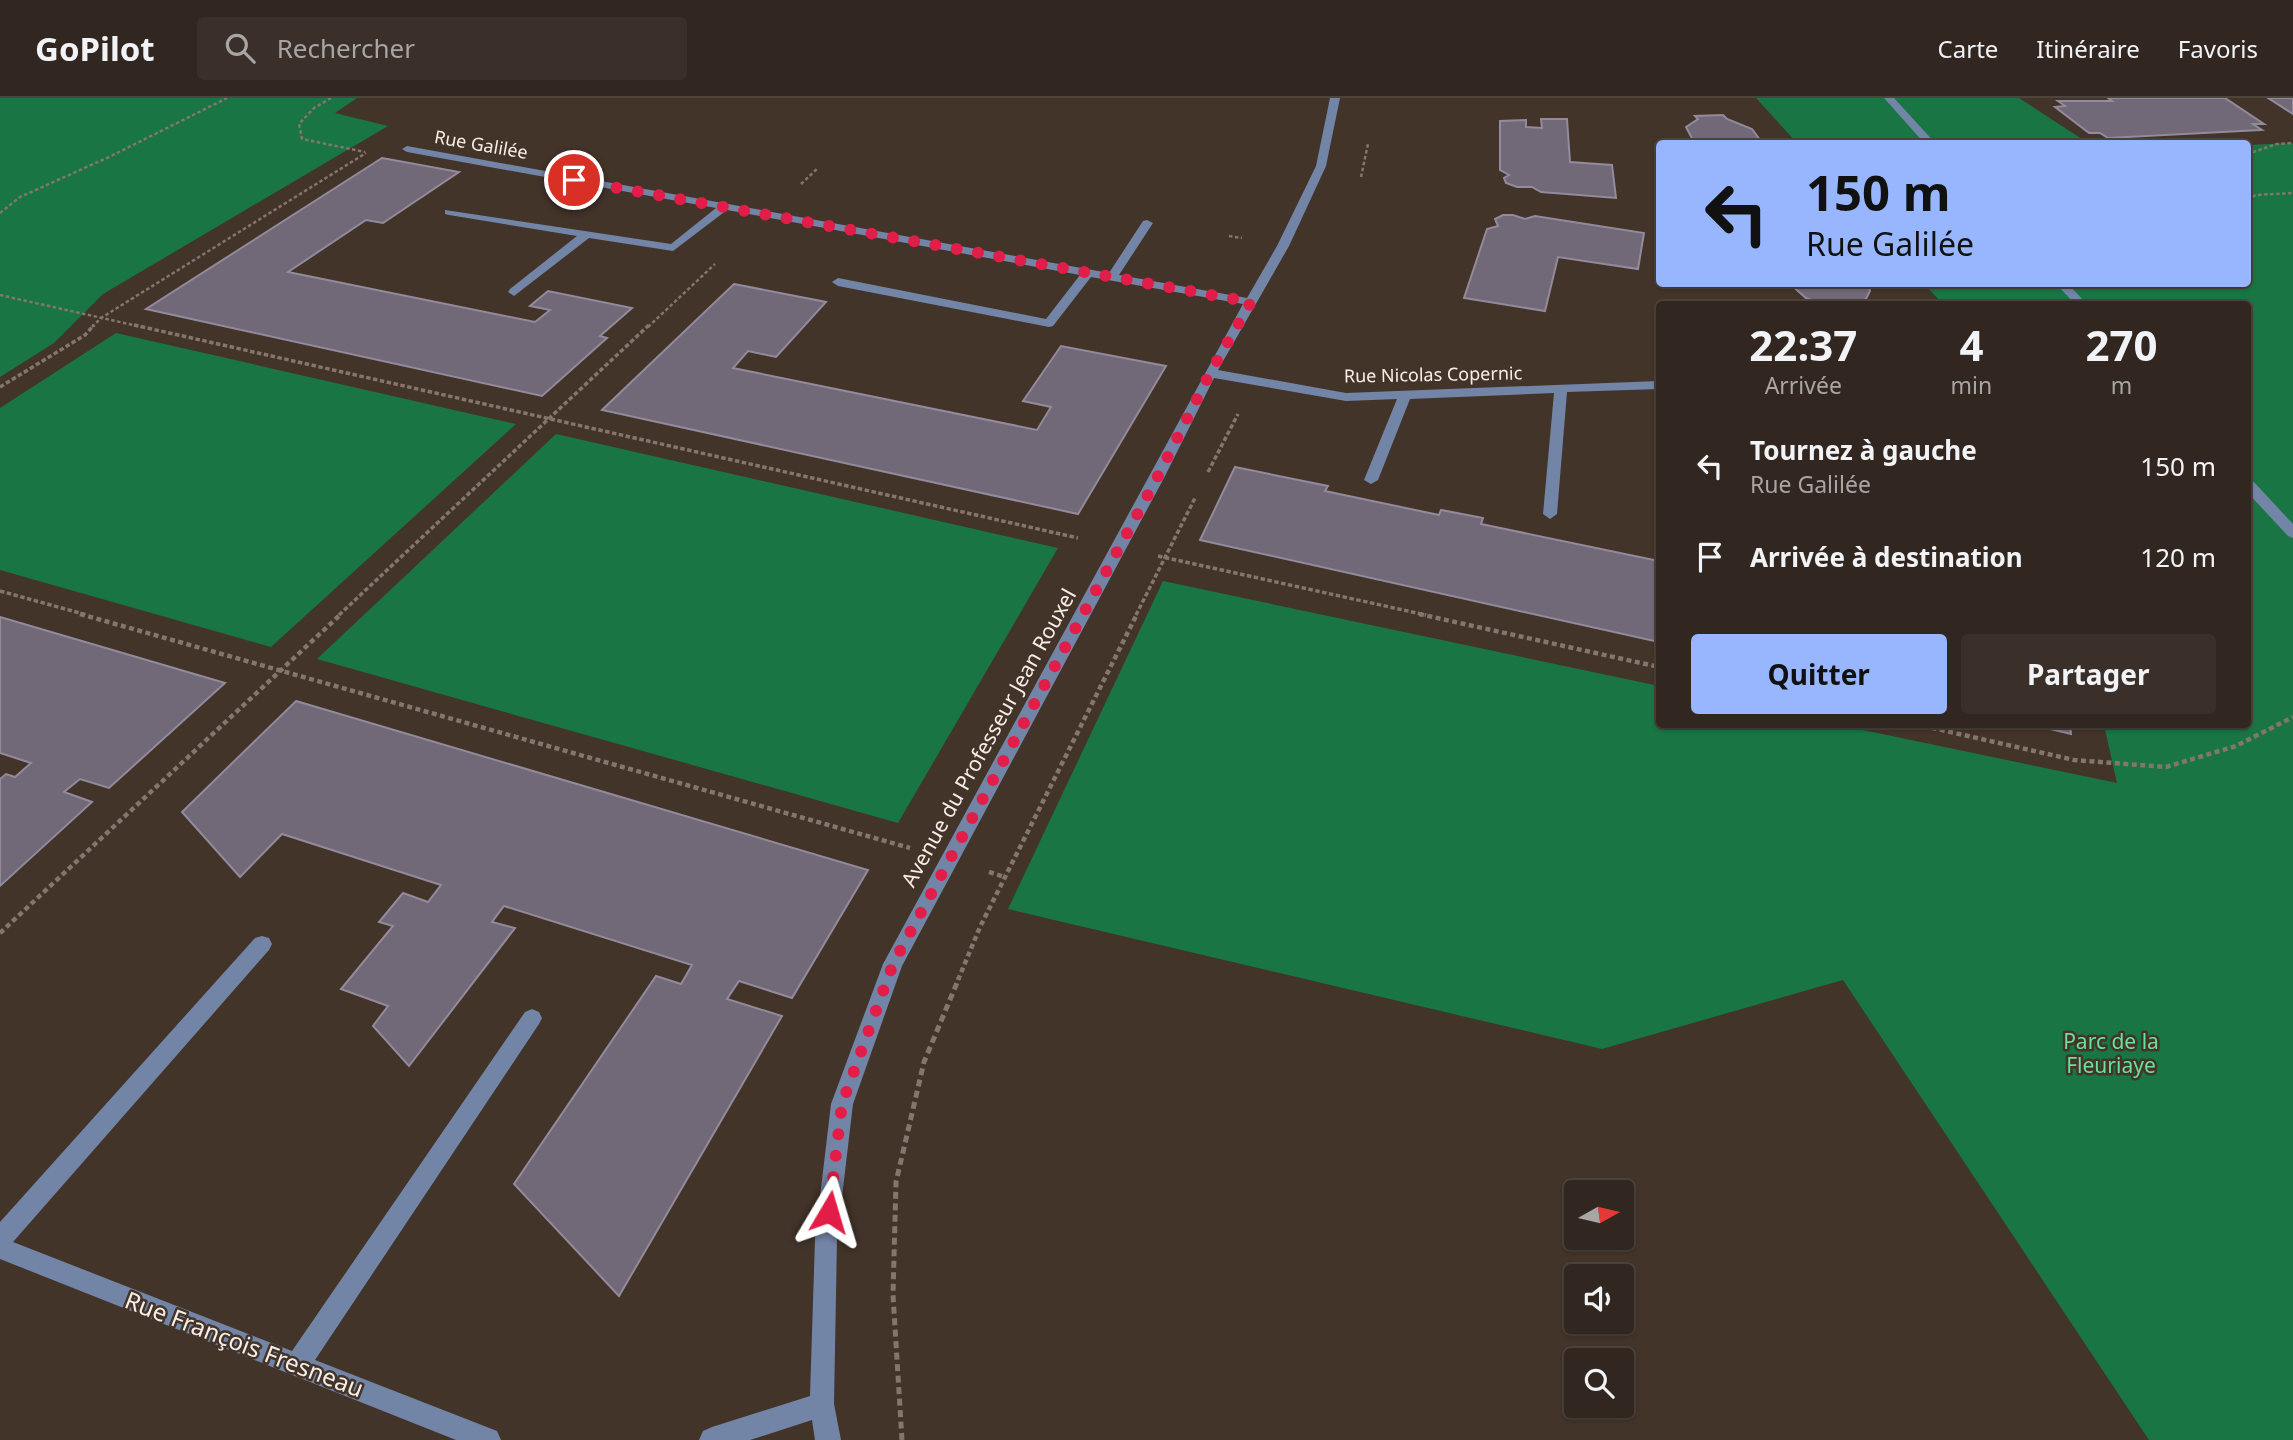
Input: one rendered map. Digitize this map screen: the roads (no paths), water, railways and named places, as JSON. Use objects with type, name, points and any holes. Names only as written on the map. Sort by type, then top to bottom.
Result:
[{"type":"street","name":"Avenue du Professeur Jean Rouxel","points":[[828,1440],[822,1404],[826,1239],[842,1104],[893,964],[1210,373],[1283,246],[1321,166],[1335,98]]},
{"type":"street","points":[[1889,98],[1927,140]]},
{"type":"street","name":"Rue Galilée","points":[[407,149],[1251,302]]},
{"type":"street","points":[[449,212],[673,248],[724,207]]},
{"type":"street","points":[[1113,275],[1147,223]]},
{"type":"street","points":[[514,292],[585,235]]},
{"type":"street","points":[[838,282],[1049,323],[1088,271]]},
{"type":"street","points":[[2065,287],[2078,301]]},
{"type":"street","name":"Rue Nicolas Copernic","points":[[1210,373],[1346,397],[1404,397],[1656,385]]},
{"type":"street","points":[[1550,514],[1561,389]]},
{"type":"street","points":[[1371,480],[1404,397]]},
{"type":"street","points":[[2251,487],[2293,533]]},
{"type":"street","points":[[0,1239],[262,944]]},
{"type":"street","points":[[296,1366],[532,1018]]},
{"type":"street","name":"Rue François Fresneau","points":[[0,1248],[488,1440]]},
{"type":"street","points":[[712,1440],[822,1404]]},
{"type":"park label","name":"Parc de la Fleuriaye","points":[[2111,1054]]}]
